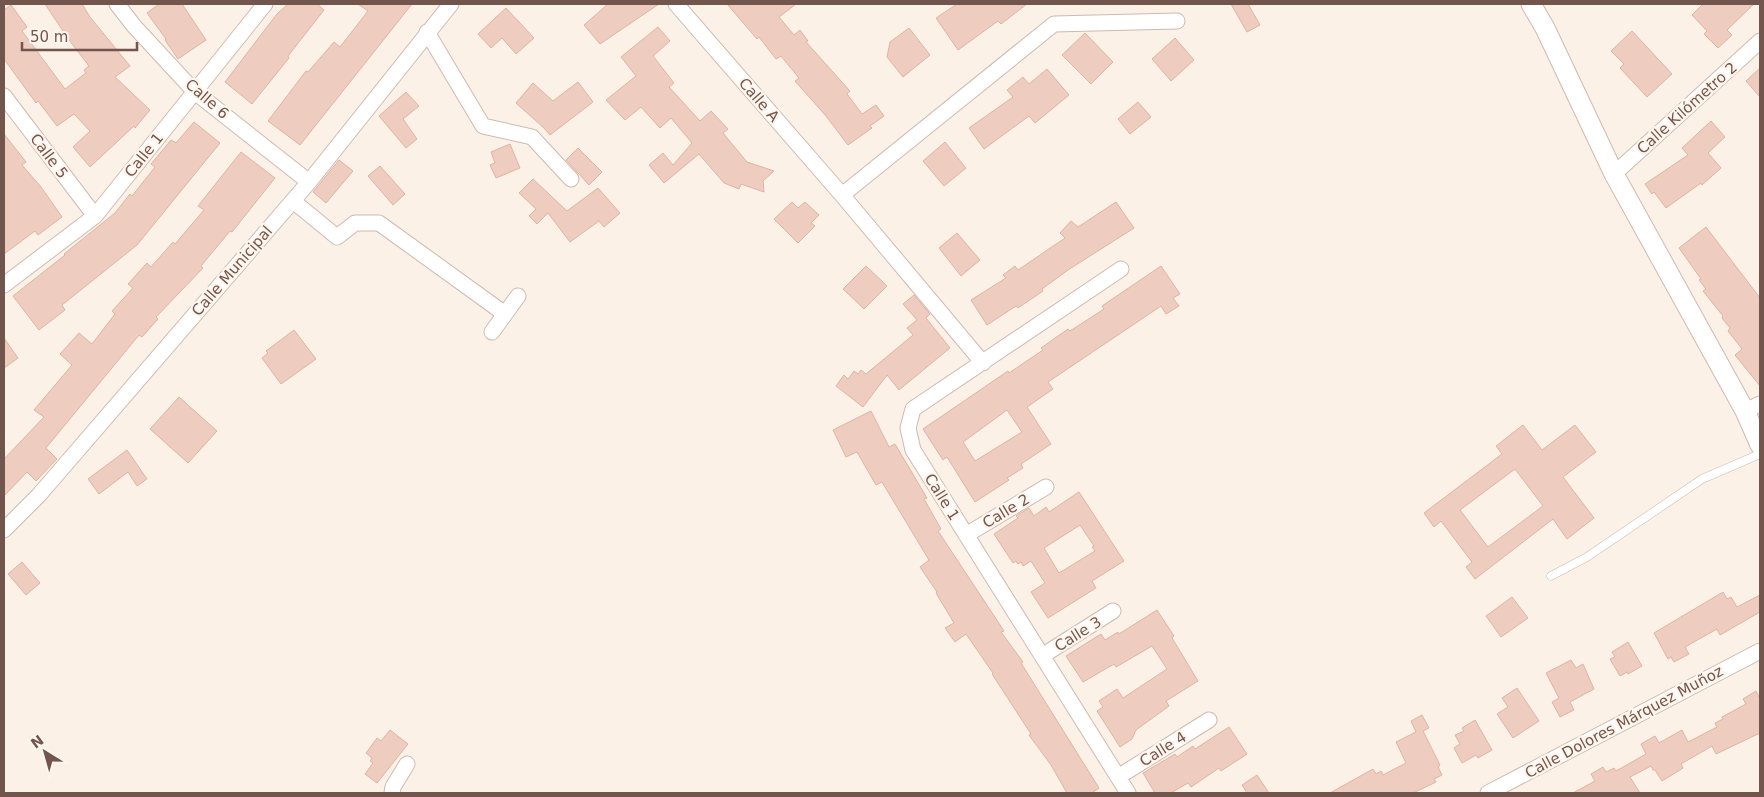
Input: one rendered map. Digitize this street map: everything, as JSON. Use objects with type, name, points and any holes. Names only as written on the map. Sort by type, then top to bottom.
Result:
[{"type":"street","name":"Calle 6","points":[[117,4],[134,26],[195,92],[309,182]]},
{"type":"street","name":"Calle 1","points":[[4,285],[95,216],[265,4]]},
{"type":"street","name":"Calle Municipal","points":[[4,530],[39,495],[309,182],[451,4]]},
{"type":"street","name":"Calle A","points":[[676,4],[842,195],[982,362]]},
{"type":"street","points":[[1531,4],[1545,28],[1614,174],[1753,407],[1760,445]]},
{"type":"street","points":[[842,195],[1054,24],[1177,21]]},
{"type":"street","points":[[427,32],[483,126],[532,137],[571,179]]},
{"type":"street","name":"Calle Kilómetro 2","points":[[1614,174],[1760,41]]},
{"type":"street","name":"Calle 5","points":[[4,96],[95,216]]},
{"type":"street","points":[[292,201],[337,237],[355,224],[379,223],[505,314]]},
{"type":"street","name":"Calle 1","points":[[1121,269],[913,409],[908,428],[913,450],[1128,793]]},
{"type":"street","points":[[492,332],[518,296]]},
{"type":"street","name":"Calle 2","points":[[966,535],[1046,487]]},
{"type":"street","name":"Calle 3","points":[[1042,656],[1113,611]]},
{"type":"street","name":"Calle Dolores Márquez Muñoz","points":[[1488,793],[1760,651]]},
{"type":"street","name":"Calle 4","points":[[1118,777],[1209,720]]},
{"type":"street","points":[[392,793],[393,787],[407,764]]},
{"type":"lane","points":[[1551,576],[1587,557],[1702,479],[1760,454]]},
{"type":"building","points":[[45,4],[82,4],[90,17],[130,66],[115,77],[150,110],[135,128],[134,126],[90,167],[73,147],[90,131],[74,114],[57,126],[38,101],[36,103],[4,59],[4,10],[11,5],[27,27],[22,31],[65,89],[86,73],[84,70],[89,66]]},
{"type":"building","points":[[159,4],[182,4],[206,40],[178,59],[147,13]]},
{"type":"building","points":[[288,4],[317,4],[324,10],[252,104],[225,82],[277,14]]},
{"type":"building","points":[[358,4],[412,4],[300,145],[268,121],[306,71],[308,72],[334,42],[340,47],[368,11]]},
{"type":"building","points":[[608,4],[659,4],[600,44],[584,25]]},
{"type":"building","points":[[727,4],[796,4],[779,17],[794,35],[800,30],[808,41],[806,42],[850,91],[847,94],[862,114],[876,105],[884,116],[870,126],[872,128],[848,145],[826,116],[795,81],[799,78],[781,56],[776,59],[759,37],[757,39]]},
{"type":"building","points":[[957,4],[1027,4],[1001,24],[998,21],[958,50],[936,18]]},
{"type":"building","points":[[1231,4],[1248,4],[1260,25],[1247,32]]},
{"type":"building","points":[[1703,4],[1754,4],[1727,30],[1732,35],[1718,48],[1704,34],[1707,31],[1692,15]]},
{"type":"building","points":[[506,8],[534,38],[516,54],[502,38],[491,48],[478,34]]},
{"type":"building","points":[[658,27],[670,41],[653,56],[674,83],[669,87],[700,121],[711,111],[728,129],[723,133],[747,162],[774,171],[763,181],[764,192],[741,184],[739,189],[724,183],[699,154],[664,183],[649,165],[663,153],[673,165],[692,143],[671,118],[660,128],[641,107],[625,120],[606,100],[636,76],[621,57]]},
{"type":"building","points":[[909,28],[930,55],[903,77],[887,57],[890,42]]},
{"type":"building","points":[[1632,31],[1672,74],[1647,97],[1620,68],[1624,64],[1611,51]]},
{"type":"building","points":[[1085,33],[1113,62],[1091,84],[1062,55]]},
{"type":"building","points":[[1175,38],[1194,60],[1171,81],[1152,59]]},
{"type":"building","points":[[1760,68],[1760,97],[1746,81]]},
{"type":"building","points":[[1047,69],[1069,95],[1035,123],[1029,116],[984,149],[969,128],[1013,97],[1007,90],[1023,77],[1029,84]]},
{"type":"building","points":[[578,82],[593,102],[550,135],[516,103],[533,83],[553,101]]},
{"type":"building","points":[[406,92],[419,106],[403,119],[417,139],[406,148],[379,116]]},
{"type":"building","points":[[1138,102],[1151,117],[1130,134],[1118,119]]},
{"type":"building","points":[[1711,121],[1725,137],[1708,153],[1721,168],[1702,185],[1701,183],[1666,208],[1654,192],[1652,194],[1645,184],[1688,155],[1682,148]]},
{"type":"building","points":[[194,122],[220,143],[137,245],[62,305],[65,310],[39,330],[13,296],[115,213],[130,194],[132,196],[155,167],[151,164],[171,140],[176,143]]},
{"type":"building","points":[[4,134],[26,162],[22,165],[41,187],[62,217],[38,235],[35,231],[4,254]]},
{"type":"building","points":[[945,142],[966,168],[944,186],[923,161]]},
{"type":"building","points":[[510,144],[520,168],[496,178],[490,165],[495,163],[491,152]]},
{"type":"building","points":[[578,148],[602,172],[589,185],[566,160]]},
{"type":"building","points":[[241,152],[275,178],[232,232],[230,231],[201,266],[203,268],[156,317],[158,319],[142,337],[139,335],[46,448],[57,459],[36,481],[27,472],[4,496],[4,459],[44,417],[34,410],[72,365],[60,354],[79,333],[92,344],[115,314],[112,311],[133,288],[128,284],[147,263],[151,267],[173,242],[175,244],[204,210],[198,206]]},
{"type":"building","points":[[339,160],[353,171],[326,203],[313,192]]},
{"type":"building","points":[[380,166],[405,194],[393,205],[368,176]]},
{"type":"building","points":[[533,179],[567,211],[598,188],[620,213],[604,227],[599,221],[570,242],[548,213],[537,224],[529,216],[536,209],[519,193]]},
{"type":"building","points":[[792,202],[798,208],[805,202],[819,215],[811,223],[815,226],[798,243],[774,219]]},
{"type":"building","points":[[1116,202],[1134,228],[1068,270],[1042,289],[1043,291],[1018,308],[1016,306],[987,325],[971,300],[1006,278],[1003,275],[1015,266],[1018,270],[1065,238],[1060,233],[1071,221],[1078,227]]},
{"type":"building","points":[[1706,227],[1760,298],[1760,386],[1735,355],[1742,349],[1728,331],[1730,328],[1722,318],[1723,316],[1703,291],[1706,289],[1699,280],[1701,279],[1679,248]]},
{"type":"building","points":[[957,233],[980,260],[961,276],[939,248]]},
{"type":"building","points":[[866,266],[887,286],[864,309],[843,289]]},
{"type":"building","points":[[1161,266],[1180,294],[1173,298],[1179,306],[1166,314],[1161,306],[1048,382],[1053,389],[1027,407],[1051,444],[1021,464],[1023,468],[1007,478],[1009,480],[975,502],[947,457],[943,460],[923,429],[1008,371],[1009,373],[1043,350],[1041,348],[1068,329],[1070,331],[1104,309],[1102,306]],"holes":[[[1007,410],[1022,432],[975,461],[963,442]]]},
{"type":"building","points":[[914,295],[930,314],[926,318],[950,348],[899,390],[887,375],[863,407],[836,386],[844,375],[848,379],[854,371],[858,374],[861,370],[866,374],[913,335],[907,328],[917,320],[903,304]]},
{"type":"building","points":[[294,330],[316,359],[281,384],[262,358],[268,353],[266,351]]},
{"type":"building","points":[[4,338],[18,358],[4,368]]},
{"type":"building","points":[[179,397],[217,431],[188,463],[150,429]]},
{"type":"building","points":[[871,411],[889,447],[895,444],[927,498],[924,499],[941,529],[938,531],[1004,631],[1001,632],[1023,662],[1021,663],[1099,788],[1092,793],[1067,793],[1051,765],[1029,735],[1031,734],[993,673],[966,634],[955,642],[945,628],[954,623],[937,592],[920,567],[929,560],[882,482],[876,485],[857,452],[846,457],[833,430]]},
{"type":"building","points":[[1523,425],[1542,450],[1575,425],[1596,452],[1563,477],[1594,518],[1567,539],[1553,519],[1475,579],[1466,567],[1472,562],[1441,521],[1434,527],[1424,513],[1502,454],[1496,446]],"holes":[[[1515,469],[1543,506],[1488,547],[1460,510]]]},
{"type":"building","points":[[127,450],[147,479],[137,486],[128,472],[99,494],[88,479]]},
{"type":"building","points":[[1079,492],[1124,561],[1092,581],[1096,588],[1048,618],[1031,592],[1045,583],[1031,561],[1023,566],[1021,562],[1018,564],[1016,561],[1013,563],[994,534],[1029,508],[1034,516],[1046,507],[1049,512]],"holes":[[[1080,525],[1094,546],[1092,547],[1095,551],[1059,573],[1044,548]]]},
{"type":"building","points":[[22,562],[40,583],[26,595],[8,574]]},
{"type":"building","points":[[1723,592],[1727,599],[1731,597],[1737,607],[1760,595],[1760,612],[1720,635],[1717,629],[1685,647],[1689,654],[1674,662],[1671,657],[1668,659],[1654,633]]},
{"type":"building","points":[[1512,597],[1528,618],[1501,637],[1486,616]]},
{"type":"building","points":[[1157,610],[1174,636],[1172,638],[1198,681],[1166,701],[1169,706],[1136,730],[1132,739],[1120,747],[1097,711],[1103,707],[1099,701],[1117,689],[1123,698],[1167,669],[1152,646],[1116,667],[1114,664],[1083,682],[1066,656],[1101,634],[1105,640],[1118,632],[1119,634]]},
{"type":"building","points":[[1628,642],[1642,666],[1620,676],[1610,659],[1615,657],[1612,652]]},
{"type":"building","points":[[1571,660],[1576,668],[1583,664],[1594,689],[1570,702],[1574,710],[1560,717],[1552,702],[1559,698],[1546,673]]},
{"type":"building","points":[[1517,688],[1539,721],[1513,738],[1497,714],[1508,707],[1502,698]]},
{"type":"building","points":[[1756,691],[1760,699],[1760,733],[1716,754],[1712,746],[1681,764],[1683,768],[1662,781],[1651,766],[1630,777],[1640,793],[1573,793],[1595,781],[1591,774],[1603,767],[1606,772],[1614,768],[1616,771],[1646,754],[1641,744],[1655,736],[1659,743],[1682,730],[1688,742],[1717,727],[1715,723],[1746,704],[1743,699]]},
{"type":"building","points":[[1422,715],[1429,728],[1423,731],[1440,765],[1438,767],[1442,775],[1434,779],[1436,782],[1413,793],[1330,793],[1373,769],[1376,774],[1381,771],[1383,775],[1406,763],[1396,742],[1416,732],[1411,721]]},
{"type":"building","points":[[1475,720],[1492,750],[1478,758],[1476,755],[1462,763],[1454,748],[1460,744],[1455,735],[1464,731],[1462,728]]},
{"type":"building","points":[[1229,727],[1247,754],[1221,771],[1219,768],[1191,787],[1188,783],[1171,793],[1155,793],[1143,773],[1175,754],[1177,757],[1193,746],[1195,749]]},
{"type":"building","points":[[390,730],[408,744],[377,783],[365,774],[373,763],[370,761],[372,758],[366,753],[377,738],[381,741]]},
{"type":"building","points":[[1257,775],[1269,793],[1247,793],[1242,785]]}]
